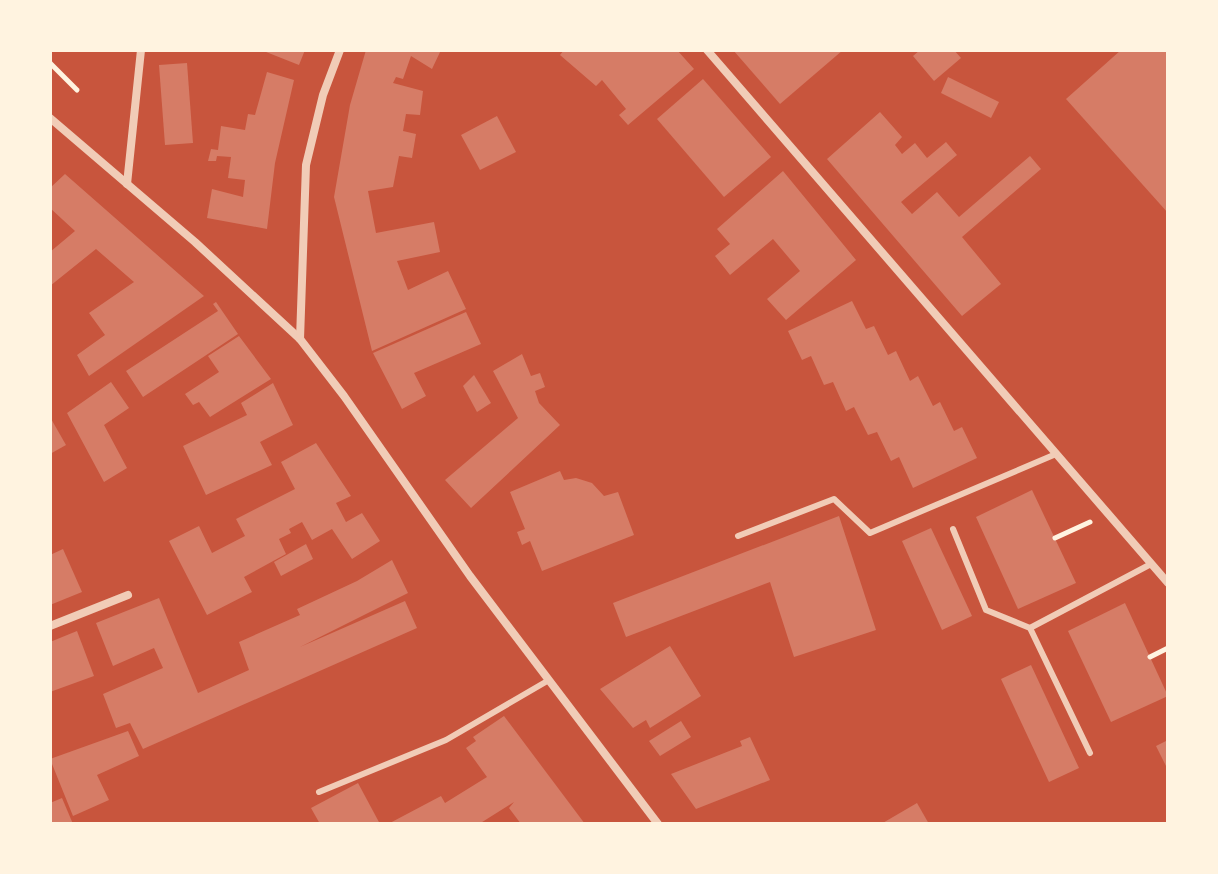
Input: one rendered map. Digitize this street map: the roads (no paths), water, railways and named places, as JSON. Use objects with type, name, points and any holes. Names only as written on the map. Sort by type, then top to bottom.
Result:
[{"type":"street","points":[[127,184],[141,50]]},
{"type":"street","points":[[300,339],[306,165],[323,95],[340,50]]},
{"type":"street","points":[[707,50],[1168,583]]},
{"type":"street","points":[[50,118],[195,242],[300,339],[344,396],[470,576],[658,824]]},
{"type":"street","points":[[50,626],[128,595]]},
{"type":"lane","points":[[738,536],[834,499],[870,533],[1056,454]]},
{"type":"lane","points":[[953,529],[986,610],[1030,628],[1090,753]]},
{"type":"lane","points":[[1030,628],[1151,564]]},
{"type":"lane","points":[[319,792],[446,740],[549,680]]}]
